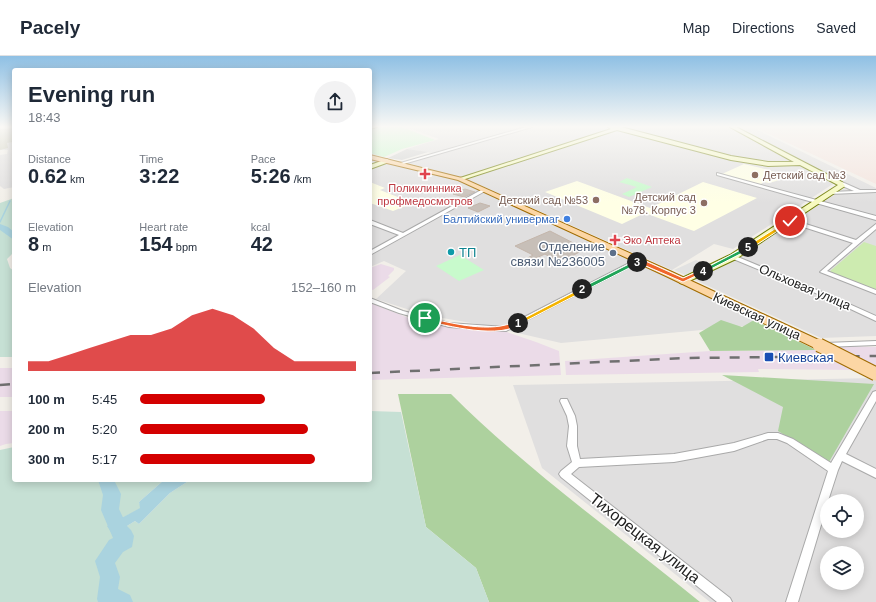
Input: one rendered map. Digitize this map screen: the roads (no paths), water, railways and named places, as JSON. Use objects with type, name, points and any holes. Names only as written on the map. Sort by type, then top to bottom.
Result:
[{"type":"main road","name":"Киевская улица","points":[[372,157],[460,179],[639,260],[819,345],[876,374]]},
{"type":"street","points":[[399,164],[440,152]]},
{"type":"street","points":[[460,179],[543,152]]},
{"type":"street","points":[[709,152],[731,158],[768,164],[803,163]]},
{"type":"street","points":[[782,152],[860,192]]},
{"type":"street","points":[[372,166],[387,161]]},
{"type":"street","points":[[718,174],[876,218]]},
{"type":"street","points":[[683,281],[733,257],[832,193],[842,186],[840,183]]},
{"type":"street","points":[[372,252],[485,190]]},
{"type":"street","points":[[832,193],[876,191]]},
{"type":"street","points":[[790,221],[856,242]]},
{"type":"street","points":[[372,223],[403,235]]},
{"type":"street","points":[[876,226],[823,272],[876,292]]},
{"type":"street","name":"Ольховая улица","points":[[733,257],[827,296],[876,319]]},
{"type":"street","points":[[372,301],[401,312],[449,325],[506,329],[639,260]]},
{"type":"street","points":[[819,345],[876,343]]},
{"type":"street","points":[[792,602],[833,469],[876,394]]},
{"type":"street","points":[[564,401],[571,416],[573,426],[572,446],[577,463],[674,458],[734,447],[768,436],[778,436],[790,441],[833,469]]},
{"type":"street","points":[[841,456],[876,474]]},
{"type":"street","name":"Тихорецкая улица","points":[[577,463],[564,474],[726,602]]},
{"type":"water","points":[[162,482],[187,482],[170,493],[139,524],[135,521],[119,531],[111,532],[107,526],[140,508],[139,502]]},
{"type":"waterway","points":[[0,222],[10,201]]},
{"type":"waterway","points":[[0,227],[12,235]]},
{"type":"waterway","points":[[106,482],[112,494],[110,510],[117,521],[119,531],[125,536],[125,541],[116,546],[105,561],[110,577],[107,599],[115,598],[123,602]]},
{"type":"railway","points":[[372,373],[686,358],[876,356]]},
{"type":"railway","points":[[0,385],[12,384]]},
{"type":"place","name":"Поликлинника профмедосмотров","points":[[425,174]]},
{"type":"place","name":"Детский сад №3","points":[[755,175]]},
{"type":"place","name":"Детский сад №53","points":[[596,200]]},
{"type":"place","name":"Детский сад №78. Корпус 3","points":[[704,203]]},
{"type":"place","name":"Балтийский универмаг","points":[[567,219]]},
{"type":"place","name":"Эко Аптека","points":[[615,240]]},
{"type":"place","name":"ТП","points":[[451,252]]},
{"type":"place","name":"Отделение связи №236005","points":[[613,253]]},
{"type":"place","name":"Киевская","points":[[769,357]]}]
